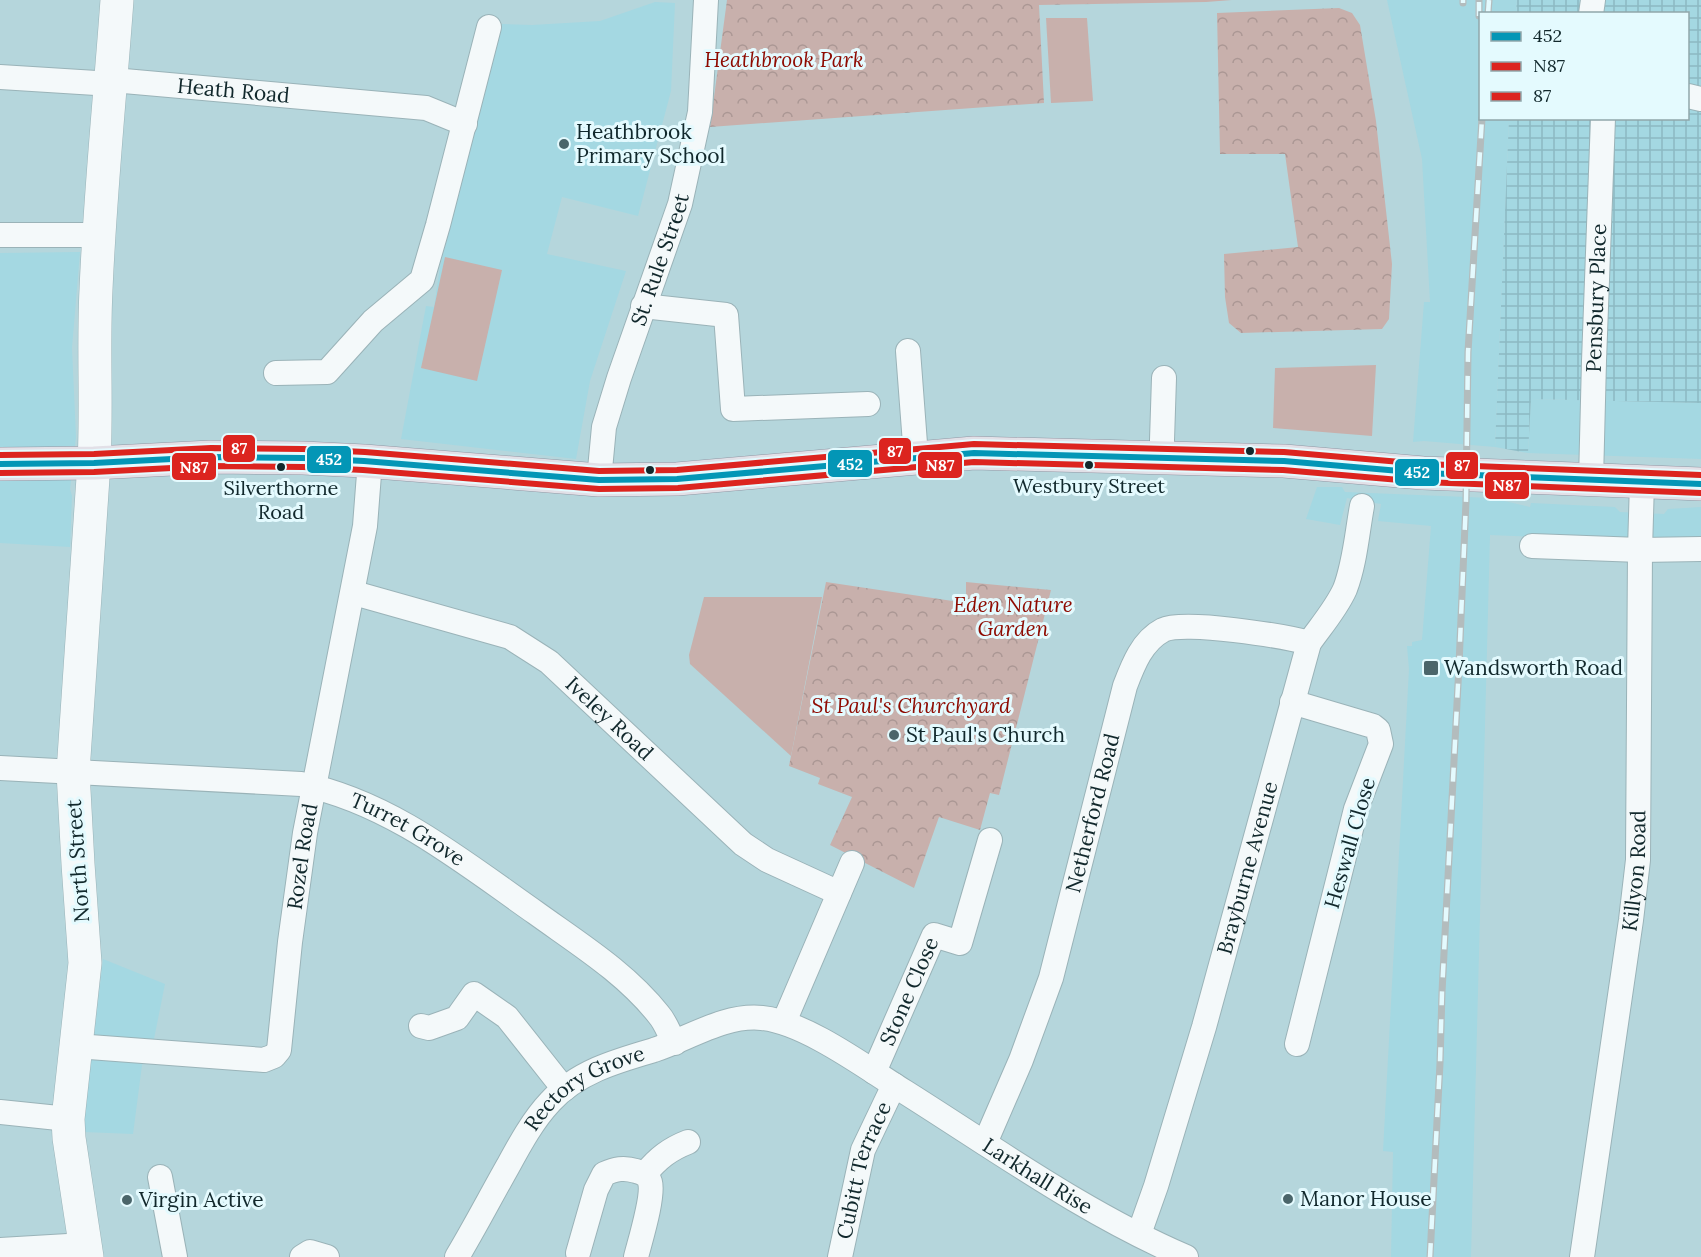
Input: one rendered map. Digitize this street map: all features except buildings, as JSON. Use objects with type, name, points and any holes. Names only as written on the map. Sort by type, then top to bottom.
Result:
[{"type":"main road","points":[[94,463],[96,418],[94,339],[99,235],[117,0]]},
{"type":"main road","points":[[0,464],[94,463],[210,457],[303,458],[370,461],[599,480],[677,479],[974,453],[1284,461],[1423,473],[1701,484]]},
{"type":"main road","name":"North Street","points":[[86,1251],[68,1119],[85,963],[73,772],[94,463]]},
{"type":"street","name":"St. Rule Street","points":[[599,480],[604,427],[643,306],[680,204],[700,112],[706,0]]},
{"type":"street","points":[[276,373],[327,372],[373,321],[422,280],[489,27]]},
{"type":"street","name":"Heath Road","points":[[0,77],[96,83],[111,81],[426,108],[465,124]]},
{"type":"street","name":"Pensbury Place","points":[[1591,480],[1603,120]]},
{"type":"street","points":[[0,235],[99,235]]},
{"type":"street","points":[[643,306],[726,315],[733,410],[868,404]]},
{"type":"street","points":[[908,351],[915,457]]},
{"type":"street","points":[[1163,457],[1164,378]]},
{"type":"street","name":"Rozel Road","points":[[76,1046],[264,1060],[274,1056],[281,1043],[290,942],[305,833],[354,593],[368,507],[370,461]]},
{"type":"street","name":"Killyon Road","points":[[1582,1257],[1638,860],[1642,482]]},
{"type":"street","name":"Brayburne Avenue","points":[[1139,1234],[1156,1186],[1204,1027],[1309,643],[1325,623],[1344,589],[1362,506]]},
{"type":"street","points":[[1533,546],[1640,550],[1701,549]]},
{"type":"street","name":"Iveley Road","points":[[354,593],[510,637],[528,647],[549,662],[743,844],[767,860],[839,893]]},
{"type":"street","name":"Netherford Road","points":[[985,1143],[1021,1060],[1051,978],[1125,686],[1138,655],[1163,630],[1184,626],[1309,643]]},
{"type":"street","name":"Heswall Close","points":[[1292,702],[1364,723],[1378,730],[1381,736],[1381,744],[1356,809],[1297,1044]]},
{"type":"street","name":"Turret Grove","points":[[0,768],[301,784],[326,789],[366,805],[413,828],[454,855],[600,960],[634,988],[658,1013],[675,1043]]},
{"type":"street","name":"Stone Close","points":[[884,1079],[934,935],[960,943],[990,840]]},
{"type":"street","points":[[784,1022],[852,863]]},
{"type":"street","points":[[421,1026],[429,1028],[457,1018],[474,994],[507,1017],[564,1089]]},
{"type":"street","name":"Rectory Grove","points":[[457,1257],[530,1129],[549,1102],[575,1079],[621,1060],[675,1043],[709,1028],[736,1020],[759,1017],[784,1022],[884,1079]]},
{"type":"street","name":"Larkhall Rise","points":[[884,1079],[1073,1200],[1186,1257]]},
{"type":"street","name":"Cubitt Terrace","points":[[840,1257],[863,1150],[884,1079]]},
{"type":"street","points":[[0,1112],[68,1119]]},
{"type":"street","points":[[645,1174],[668,1150],[688,1142]]},
{"type":"street","points":[[578,1253],[596,1190],[604,1174],[618,1168],[632,1169],[645,1174],[651,1183],[650,1197],[636,1257]]},
{"type":"street","points":[[160,1177],[175,1257]]},
{"type":"street","points":[[0,1250],[86,1251]]},
{"type":"street","points":[[302,1257],[310,1252],[327,1257]]},
{"type":"shaded area","points":[[1387,0],[1517,0],[1516,12],[1479,12],[1479,120],[1509,120],[1495,447],[1413,442],[1424,302],[1430,302],[1422,159]]},
{"type":"shaded area","points":[[1517,0],[1701,0],[1701,403],[1531,399],[1528,453],[1495,447],[1509,120],[1689,120],[1689,12],[1516,12]]},
{"type":"shaded area","name":"Heathbrook Primary School","points":[[655,2],[675,3],[671,91],[638,216],[562,197],[547,254],[626,271],[590,381],[576,459],[401,439],[426,306],[434,307],[440,267],[502,24],[532,25],[600,21]]},
{"type":"shaded area","points":[[80,252],[72,348],[76,437],[70,489],[72,496],[70,547],[0,543],[0,253]]},
{"type":"shaded area","points":[[1531,399],[1701,403],[1701,459],[1528,453]]},
{"type":"shaded area","points":[[1317,487],[1342,487],[1345,492],[1491,498],[1530,507],[1531,503],[1615,507],[1620,512],[1664,514],[1668,509],[1701,507],[1701,544],[1490,535],[1471,1257],[1391,1257],[1393,1152],[1383,1151],[1409,669],[1407,646],[1412,646],[1412,642],[1422,640],[1431,526],[1378,521],[1381,504],[1347,498],[1340,525],[1306,519]]},
{"type":"shaded area","points":[[103,959],[165,984],[154,1039],[142,1065],[133,1134],[83,1132]]},
{"type":"green space","name":"Heathbrook Park","points":[[727,0],[1232,0],[1039,5],[1044,103],[710,127]]},
{"type":"green space","points":[[1339,8],[1352,13],[1360,25],[1376,121],[1392,264],[1389,319],[1382,329],[1241,333],[1229,323],[1225,297],[1224,254],[1298,247],[1285,154],[1220,154],[1217,13]]},
{"type":"green space","points":[[1046,18],[1087,18],[1093,101],[1051,103]]},
{"type":"green space","points":[[445,257],[502,270],[477,381],[421,368]]},
{"type":"green space","points":[[1376,365],[1372,436],[1273,428],[1275,368]]},
{"type":"green space","name":"St Paul's Churchyard","points":[[826,582],[966,603],[966,582],[1051,590],[999,795],[990,793],[980,830],[939,817],[914,888],[830,845],[852,797],[818,784],[820,778],[789,766]]},
{"type":"green space","points":[[704,597],[822,597],[791,756],[690,664],[689,655]]},
{"type":"railway","points":[[1479,0],[1479,16]]},
{"type":"railway","points":[[1488,12],[1489,0]]},
{"type":"railway","points":[[1430,1257],[1466,501],[1468,352],[1482,120]]},
{"type":"transit line","name":"87","points":[[0,455],[94,454],[211,448],[303,449],[599,471],[677,470],[974,444],[1284,452],[1424,464],[1701,475]]},
{"type":"transit line","name":"452","points":[[0,464],[94,463],[211,457],[303,458],[599,480],[677,479],[974,453],[1284,461],[1423,473],[1701,484]]},
{"type":"transit line","name":"N87","points":[[0,473],[94,472],[211,466],[303,467],[599,489],[678,488],[974,462],[1283,470],[1423,482],[1701,493]]},
{"type":"place","name":"Heathbrook Primary School","points":[[564,144]]},
{"type":"place","name":"Westbury Street","points":[[1089,465]]},
{"type":"place","name":"Silverthorne Road","points":[[281,467]]},
{"type":"place","name":"Wandsworth Road","points":[[1431,668]]},
{"type":"place","name":"St Paul's Church","points":[[894,735]]},
{"type":"place","name":"Manor House","points":[[1288,1199]]},
{"type":"place","name":"Virgin Active","points":[[127,1200]]},
{"type":"park label","name":"Eden Nature Garden","points":[[1013,617]]}]
